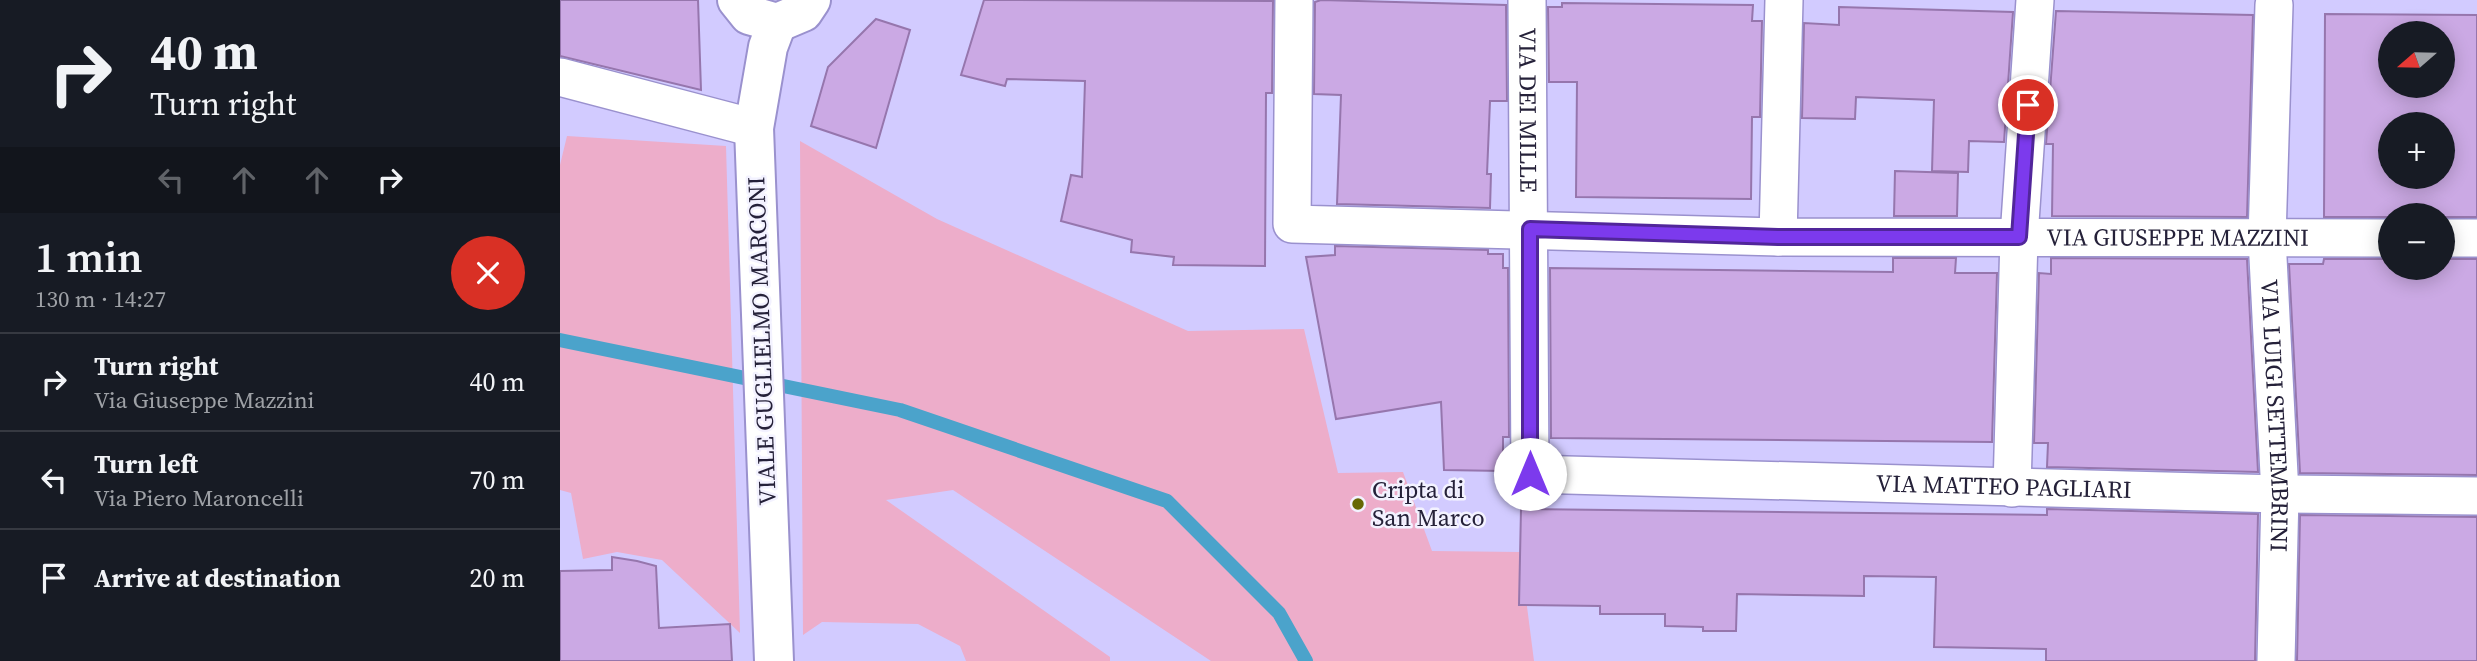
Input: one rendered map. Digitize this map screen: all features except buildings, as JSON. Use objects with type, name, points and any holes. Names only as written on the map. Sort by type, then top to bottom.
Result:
[{"type":"main road","points":[[737,0],[749,15],[777,23],[803,12],[811,0]]},
{"type":"main road","name":"VIALE GUGLIELMO MARCONI","points":[[773,652],[754,128],[768,47],[777,23]]},
{"type":"street","name":"VIA GIUSEPPE MAZZINI","points":[[1294,0],[1292,224],[1778,237],[2378,238]]},
{"type":"street","name":"VIA DEI MILLE","points":[[1527,0],[1530,474]]},
{"type":"street","points":[[1778,237],[1784,0]]},
{"type":"street","points":[[2012,488],[2019,237],[2035,0]]},
{"type":"street","name":"VIA LUIGI SETTEMBRINI","points":[[2274,5],[2267,238],[2280,494],[2276,661]]},
{"type":"street","points":[[560,77],[754,128]]},
{"type":"street","points":[[2455,238],[2477,238]]},
{"type":"street","name":"VIA MATTEO PAGLIARI","points":[[1530,474],[2012,488],[2477,496]]},
{"type":"shaded area","points":[[567,136],[726,146],[740,633],[662,560],[617,552],[583,559],[571,493],[560,490],[560,165]]},
{"type":"shaded area","points":[[800,141],[937,219],[1188,331],[1304,329],[1338,473],[1403,472],[1432,551],[1520,552],[1534,661],[1211,661],[953,490],[886,500],[1110,657],[1110,661],[966,661],[960,646],[918,624],[822,622],[803,635]]},
{"type":"waterway","points":[[560,340],[900,410],[1167,501],[1279,613],[1306,661]]},
{"type":"place","name":"Cripta di San Marco","points":[[1358,504]]},
{"type":"route","points":[[1530,474],[1530,229],[1778,237],[2019,237],[2028,105]]}]
